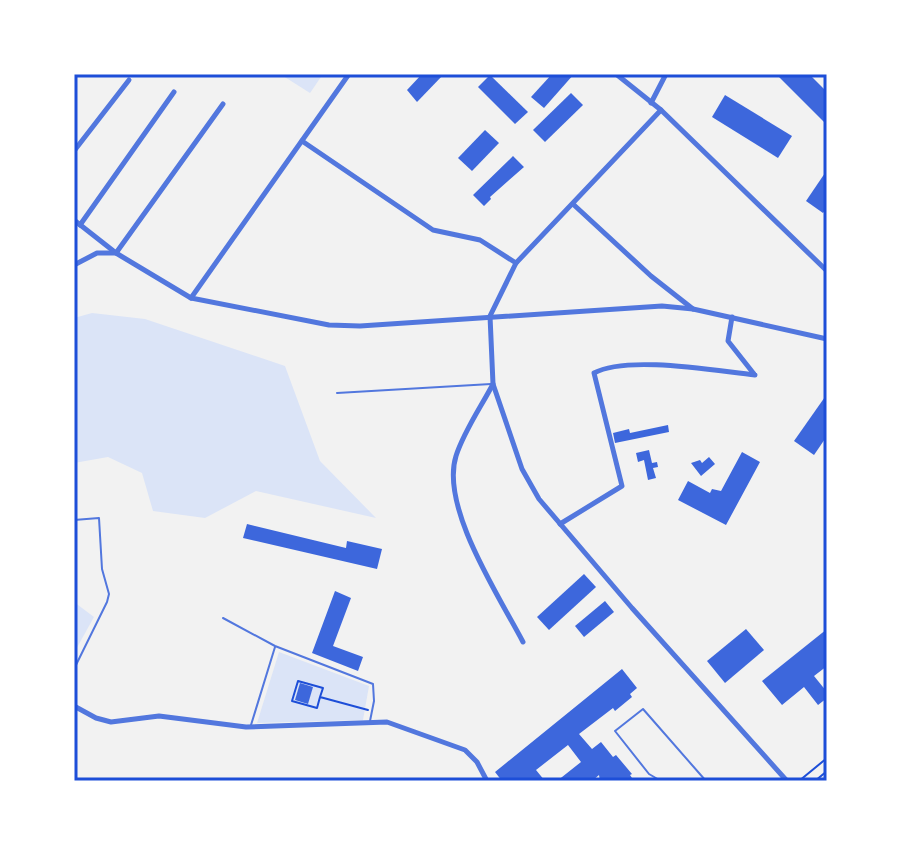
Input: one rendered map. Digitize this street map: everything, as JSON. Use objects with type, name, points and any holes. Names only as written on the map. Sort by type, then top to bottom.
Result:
[{"type":"street","points":[[191,298],[349,74]]},
{"type":"street","points":[[616,74],[661,110],[827,271]]},
{"type":"street","points":[[651,103],[666,74]]},
{"type":"street","points":[[74,151],[129,80]]},
{"type":"street","points":[[174,92],[77,222],[116,253],[191,298],[344,326],[662,306],[693,309],[827,339]]},
{"type":"street","points":[[116,253],[223,104]]},
{"type":"street","points":[[661,110],[516,263],[490,316],[493,384],[527,481],[560,524],[787,781]]},
{"type":"street","points":[[302,141],[433,230],[480,240],[516,263]]},
{"type":"street","points":[[574,205],[651,276],[693,309]]},
{"type":"street","points":[[74,265],[97,253],[116,253]]},
{"type":"street","points":[[560,524],[622,486],[594,373],[602,368],[641,364],[755,375],[728,341],[732,317]]},
{"type":"street","points":[[493,384],[456,457],[454,501],[474,548],[523,642]]},
{"type":"street","points":[[74,706],[111,722],[159,716],[251,726],[387,722],[465,750],[477,762],[487,781]]},
{"type":"lane","points":[[337,393],[493,384]]},
{"type":"lane","points":[[74,520],[99,518],[102,569],[109,594],[74,669]]},
{"type":"lane","points":[[223,618],[275,646],[373,684],[370,723]]},
{"type":"lane","points":[[251,726],[275,646]]},
{"type":"lane","points":[[661,781],[649,774],[615,731],[643,709],[706,781]]},
{"type":"path","points":[[298,681],[323,688],[320,697],[317,708],[292,701],[298,681]]},
{"type":"path","points":[[320,697],[371,711]]},
{"type":"path","points":[[799,781],[827,758]]},
{"type":"path","points":[[815,781],[827,771]]},
{"type":"shaded area","points":[[280,74],[323,74],[310,93]]},
{"type":"shaded area","points":[[92,313],[145,319],[285,366],[320,461],[376,518],[256,491],[205,518],[153,511],[142,473],[108,457],[74,463],[74,318]]},
{"type":"shaded area","points":[[74,602],[94,617],[74,653]]},
{"type":"shaded area","points":[[279,652],[369,686],[363,720],[257,723]]},
{"type":"building","points":[[422,74],[444,74],[417,102],[407,90]]},
{"type":"building","points":[[552,74],[574,74],[544,108],[531,97]]},
{"type":"building","points":[[776,74],[809,74],[827,92],[827,119],[824,122]]},
{"type":"building","points":[[490,75],[528,112],[515,124],[478,87]]},
{"type":"building","points":[[571,93],[583,105],[545,142],[533,130]]},
{"type":"building","points":[[725,95],[792,136],[778,158],[712,117]]},
{"type":"building","points":[[485,130],[499,143],[472,171],[458,158]]},
{"type":"building","points":[[513,156],[524,167],[484,206],[473,195]]},
{"type":"building","points":[[827,170],[827,208],[823,213],[806,201]]},
{"type":"building","points":[[827,394],[827,436],[814,455],[794,441]]},
{"type":"building","points":[[668,425],[669,432],[615,443],[613,433],[629,429],[630,433]]},
{"type":"building","points":[[649,450],[652,463],[657,462],[658,467],[653,468],[656,478],[648,480],[644,460],[638,462],[636,453]]},
{"type":"building","points":[[742,452],[760,462],[726,525],[678,500],[688,481],[710,493],[712,489],[721,491]]},
{"type":"building","points":[[709,457],[715,464],[701,476],[691,463],[700,460],[702,463]]},
{"type":"building","points":[[247,524],[346,548],[347,541],[382,549],[377,569],[243,538]]},
{"type":"building","points":[[584,574],[596,587],[549,630],[537,617]]},
{"type":"building","points":[[335,591],[351,598],[333,646],[363,657],[358,671],[312,653]]},
{"type":"building","points":[[605,601],[614,612],[584,637],[575,626]]},
{"type":"building","points":[[746,629],[764,650],[725,683],[707,661]]},
{"type":"building","points":[[827,629],[827,666],[814,676],[827,692],[827,698],[818,705],[804,687],[782,705],[762,681]]},
{"type":"building","points":[[622,669],[637,688],[630,694],[632,697],[579,734],[592,749],[601,742],[613,757],[616,755],[634,781],[600,781],[599,775],[592,781],[557,781],[581,762],[568,745],[536,770],[545,781],[502,781],[495,772]]},
{"type":"building","points":[[300,683],[313,687],[308,704],[295,700]]}]
